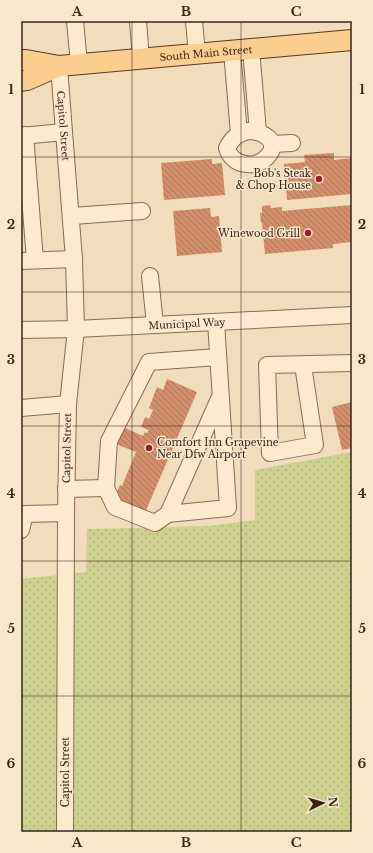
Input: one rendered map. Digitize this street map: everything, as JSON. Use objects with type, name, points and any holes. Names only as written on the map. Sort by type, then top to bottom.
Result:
[{"type":"main road","name":"South Main Street","points":[[21,60],[60,66],[352,40]]},
{"type":"main road","name":"South Main Street","points":[[21,81],[27,80],[60,66]]},
{"type":"street","points":[[75,21],[79,64]]},
{"type":"street","points":[[138,21],[141,59]]},
{"type":"street","points":[[194,21],[197,54]]},
{"type":"street","points":[[242,50],[258,132]]},
{"type":"street","points":[[239,134],[242,50]]},
{"type":"street","name":"Capitol Street","points":[[60,66],[64,132],[72,216],[76,329],[68,404],[66,489],[65,832]]},
{"type":"street","points":[[248,131],[258,132],[267,136],[272,144],[270,153],[263,160],[250,164],[236,162],[230,156],[227,148],[230,142],[239,134],[248,131]]},
{"type":"street","points":[[64,132],[23,136],[28,260],[74,259]]},
{"type":"street","points":[[272,144],[292,143]]},
{"type":"street","points":[[72,216],[142,211]]},
{"type":"street","points":[[150,276],[155,325]]},
{"type":"street","name":"Municipal Way","points":[[21,330],[76,329],[352,315]]},
{"type":"street","points":[[216,322],[228,508],[168,514],[155,523],[115,507],[106,488],[109,441],[149,362],[218,357]]},
{"type":"street","points":[[303,364],[315,445],[270,453],[267,365],[303,364],[352,363]]},
{"type":"street","points":[[168,514],[221,395]]},
{"type":"street","points":[[21,408],[68,404]]},
{"type":"street","points":[[66,489],[106,488]]},
{"type":"street","points":[[22,516],[66,513]]},
{"type":"green space","points":[[352,452],[352,832],[21,832],[21,579],[86,572],[87,529],[209,526],[255,520],[255,470]]},
{"type":"building","name":"Bob's Steak & Chop House","points":[[334,153],[334,160],[352,158],[352,194],[287,200],[284,164],[305,162],[304,155]]},
{"type":"building","points":[[212,159],[212,164],[222,163],[225,195],[164,200],[161,163]]},
{"type":"building","name":"Winewood Grill","points":[[270,205],[271,208],[282,207],[282,211],[352,205],[352,242],[333,244],[333,248],[265,254],[260,213],[262,213],[262,206]]},
{"type":"building","points":[[210,208],[211,217],[219,216],[222,252],[177,256],[173,211]]},
{"type":"building","name":"Comfort Inn Grapevine Near Dfw Airport","points":[[167,379],[197,392],[144,515],[113,501],[120,485],[122,486],[136,452],[116,444],[123,427],[143,436],[145,432],[147,433],[149,430],[141,427],[145,417],[149,419],[153,410],[149,408],[157,387],[163,390]]},
{"type":"building","points":[[352,402],[352,448],[342,450],[332,407]]},
{"type":"place","name":"Bob's Steak & Chop House","points":[[319,179]]},
{"type":"place","name":"Winewood Grill","points":[[308,233]]},
{"type":"place","name":"Comfort Inn Grapevine Near Dfw Airport","points":[[149,448]]}]
